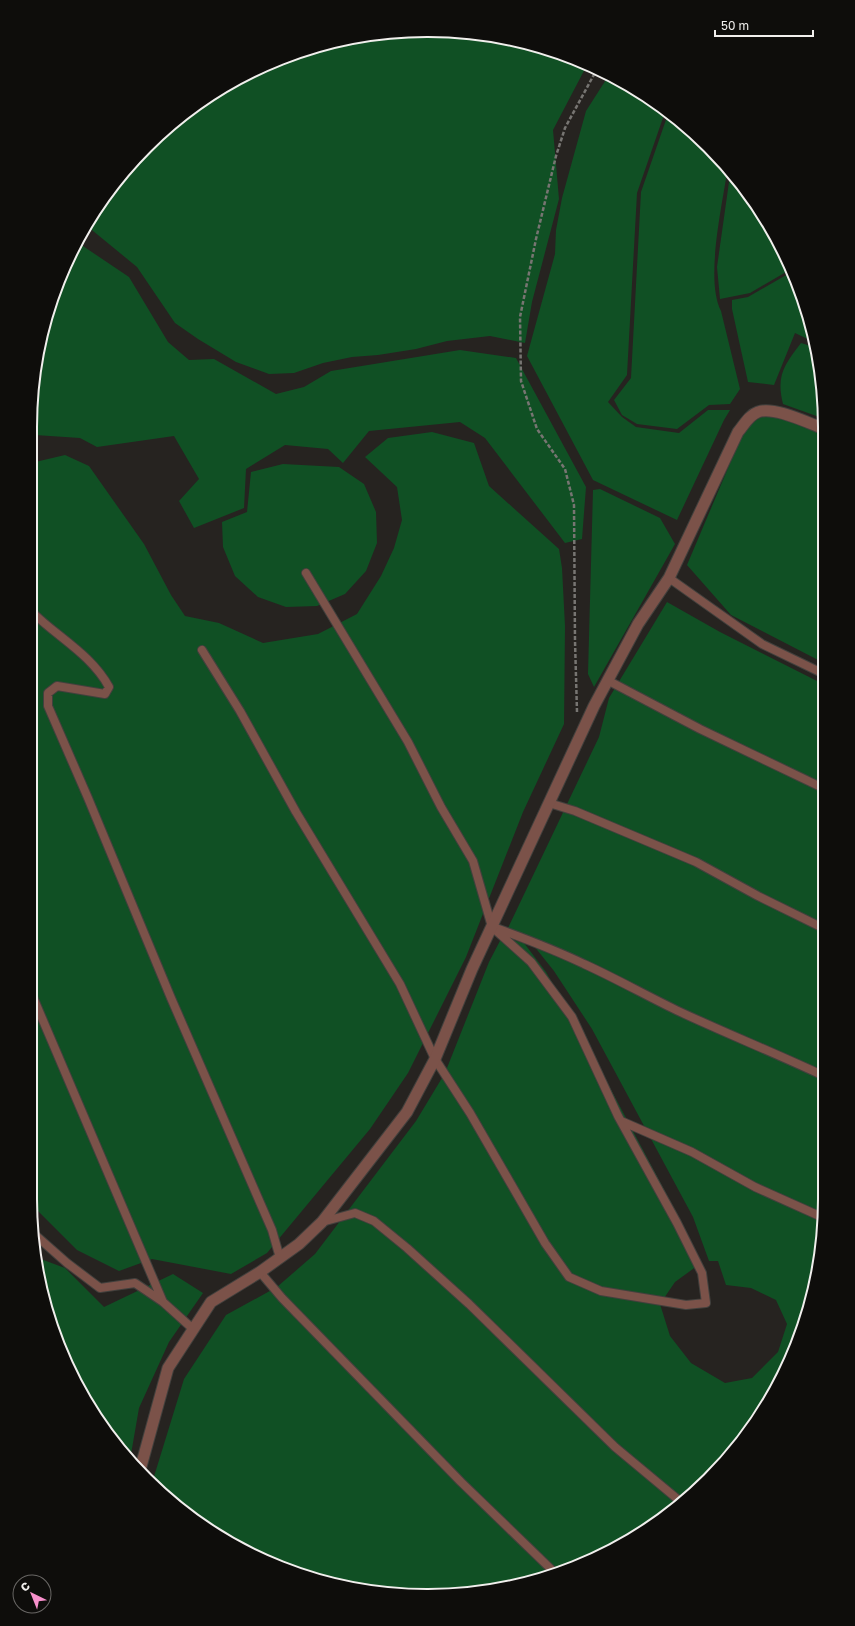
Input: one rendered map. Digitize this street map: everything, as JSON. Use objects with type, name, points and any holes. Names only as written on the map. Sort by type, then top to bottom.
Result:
[{"type":"street","points":[[142,1464],[168,1368],[211,1302],[280,1258],[299,1244],[322,1222],[407,1112],[435,1059],[492,927],[594,706],[638,624],[669,578],[738,432],[748,418],[758,412],[777,412],[818,427]]},
{"type":"lane","points":[[202,650],[240,711],[296,812],[400,984],[435,1059],[470,1113],[545,1243],[569,1277],[602,1291],[686,1305],[706,1304],[702,1272],[621,1121],[572,1017],[531,962],[492,927],[473,861],[441,807],[404,735],[306,573]]},
{"type":"lane","points":[[669,578],[762,644],[818,671]]},
{"type":"lane","points":[[37,616],[84,655],[102,675],[109,687],[105,694],[57,686],[48,693],[48,706],[168,990],[272,1230],[280,1258]]},
{"type":"lane","points":[[607,680],[700,730],[818,786]]},
{"type":"lane","points":[[549,803],[575,811],[696,862],[758,896],[818,926]]},
{"type":"lane","points":[[492,927],[585,964],[635,990],[727,1034],[782,1056],[818,1073]]},
{"type":"lane","points":[[37,1006],[163,1302]]},
{"type":"lane","points":[[621,1121],[692,1152],[755,1188],[817,1215]]},
{"type":"lane","points":[[322,1222],[355,1213],[374,1221],[407,1248],[469,1304],[616,1447],[677,1499]]},
{"type":"lane","points":[[39,1239],[67,1264],[100,1288],[135,1282],[163,1302],[193,1329]]},
{"type":"lane","points":[[260,1272],[282,1298],[462,1482],[551,1569]]},
{"type":"path","points":[[578,716],[575,641],[574,505],[565,469],[538,429],[521,381],[520,317],[536,239],[556,156],[565,128],[594,74]]},
{"type":"green space","points":[[428,37],[478,40],[529,50],[584,70],[553,130],[559,199],[532,302],[525,343],[490,336],[447,341],[416,349],[378,355],[352,357],[323,363],[294,373],[269,374],[236,362],[175,323],[137,267],[91,229],[118,190],[151,151],[190,118],[211,103],[232,89],[255,77],[326,50],[377,40]]},
{"type":"green space","points":[[606,80],[623,89],[663,117],[637,193],[627,375],[608,402],[622,417],[636,427],[679,433],[708,410],[730,410],[677,520],[593,480],[527,356],[555,254],[556,230],[562,198],[586,111]]},
{"type":"green space","points":[[666,119],[704,151],[726,177],[716,243],[714,281],[716,298],[721,311],[740,389],[730,404],[709,405],[677,429],[637,424],[622,415],[614,400],[631,378],[641,192]]},
{"type":"green space","points":[[729,180],[766,232],[786,272],[750,293],[720,299],[717,267]]},
{"type":"green space","points":[[82,245],[129,277],[168,342],[189,360],[214,359],[276,394],[304,387],[331,371],[460,350],[516,358],[586,487],[582,539],[565,543],[485,438],[460,422],[369,431],[343,463],[328,449],[285,445],[246,469],[244,508],[194,528],[179,501],[199,479],[174,436],[97,447],[80,438],[37,435],[37,428],[40,377],[50,326],[67,278]]},
{"type":"green space","points":[[787,275],[805,326],[808,339],[795,333],[774,385],[748,382],[732,309],[732,300],[748,297]]},
{"type":"green space","points":[[801,343],[809,345],[815,377],[818,416],[783,404],[780,386],[781,378],[790,358]]},
{"type":"green space","points":[[770,413],[818,431],[818,660],[731,615],[687,565],[745,428]]},
{"type":"green space","points":[[432,432],[474,443],[489,486],[559,549],[562,568],[565,626],[564,724],[523,812],[466,957],[408,1073],[370,1129],[267,1253],[231,1274],[152,1259],[119,1271],[77,1250],[37,1210],[37,462],[65,455],[89,466],[144,544],[171,595],[185,616],[219,623],[263,643],[318,634],[357,614],[381,576],[394,548],[402,520],[397,487],[365,457],[388,438]]},
{"type":"green space","points":[[283,464],[339,467],[364,484],[376,512],[377,543],[366,571],[345,594],[317,606],[286,607],[258,597],[235,576],[223,547],[222,522],[247,512],[251,472]]},
{"type":"green space","points":[[600,489],[660,518],[675,544],[594,687],[588,674],[593,490]]},
{"type":"green space","points":[[667,602],[720,632],[818,681],[818,1198],[815,1249],[805,1300],[797,1324],[778,1371],[766,1394],[737,1436],[721,1456],[704,1475],[665,1508],[623,1537],[600,1549],[529,1576],[478,1586],[453,1588],[428,1589],[377,1586],[326,1576],[302,1568],[255,1549],[232,1537],[190,1508],[154,1477],[184,1379],[226,1315],[277,1287],[315,1254],[416,1121],[445,1073],[489,962],[502,937],[524,943],[546,972],[582,1035],[686,1231],[697,1266],[675,1282],[660,1304],[670,1336],[691,1363],[725,1383],[752,1378],[778,1352],[787,1324],[776,1300],[751,1288],[726,1285],[718,1261],[709,1261],[693,1217],[592,1029],[554,971],[530,941],[507,930],[599,737],[609,698]]},
{"type":"green space","points":[[42,1259],[65,1268],[104,1307],[173,1274],[203,1293],[169,1342],[139,1408],[131,1453],[89,1394],[77,1371],[50,1300]]}]
